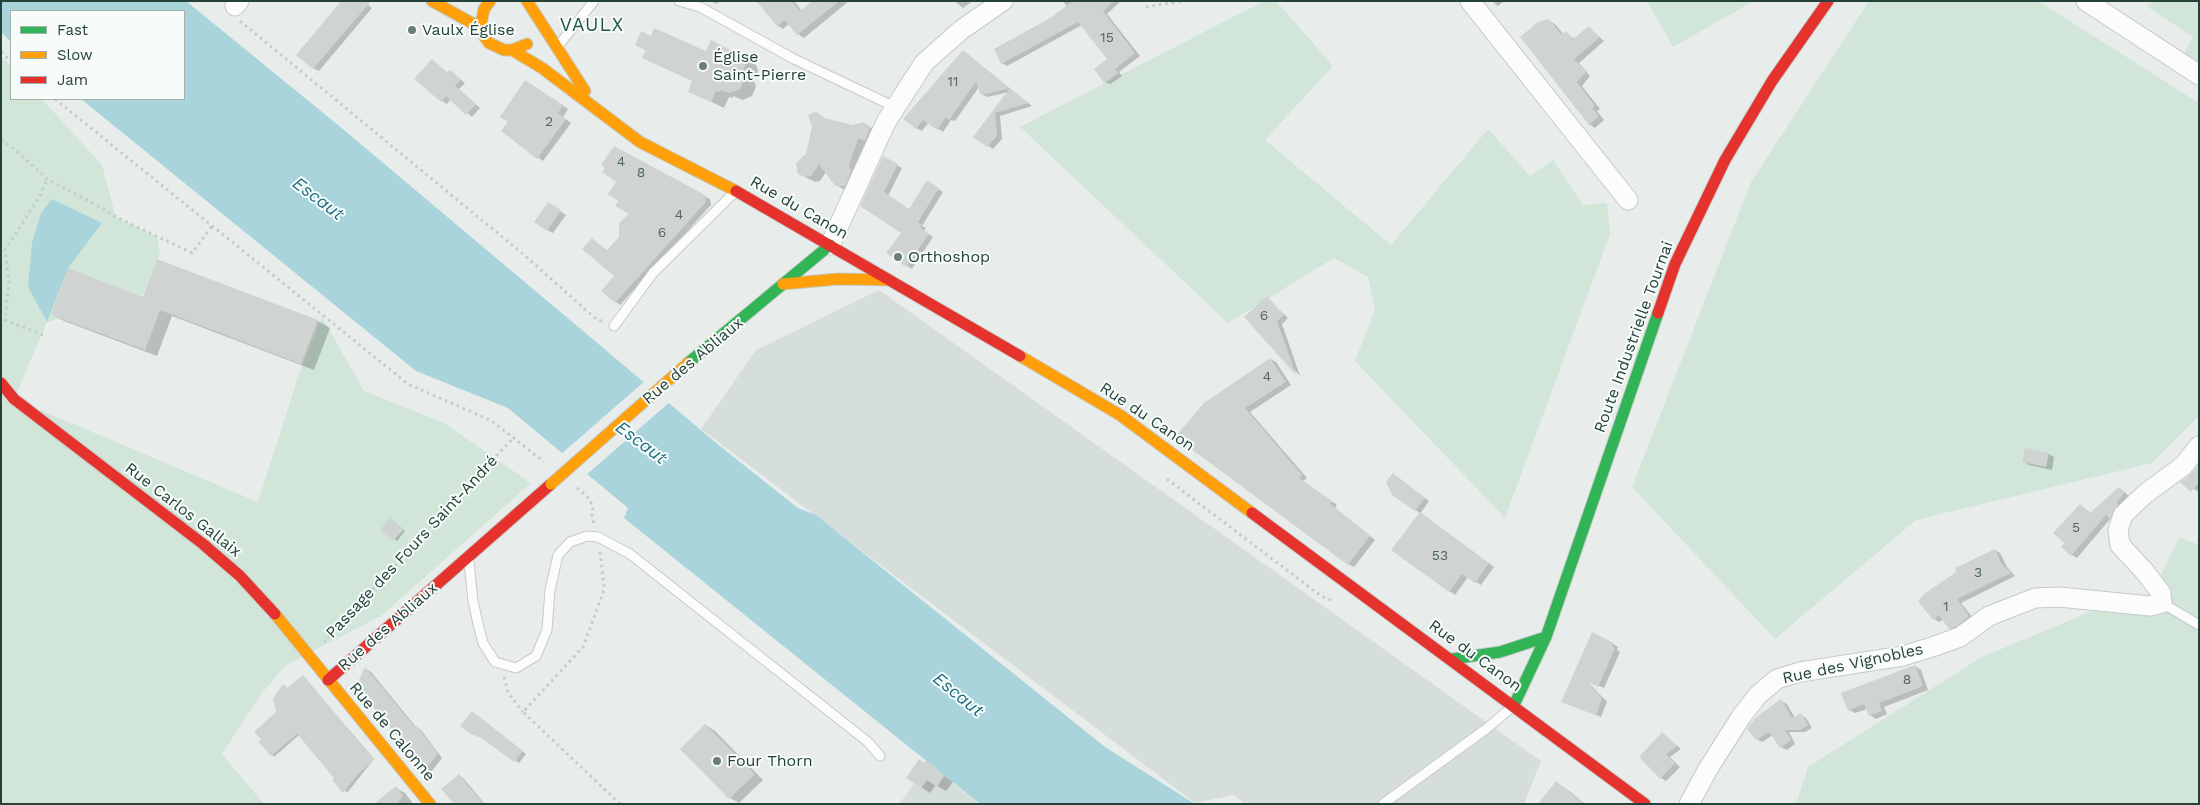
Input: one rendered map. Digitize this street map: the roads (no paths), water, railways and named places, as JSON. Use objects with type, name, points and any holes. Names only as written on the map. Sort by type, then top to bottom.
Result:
[{"type":"main road","points":[[432,1],[481,28]]},
{"type":"main road","points":[[527,1],[556,49],[597,108]]},
{"type":"main road","name":"Route Industrielle Tournai","points":[[1514,705],[1546,637],[1675,264],[1725,160],[1772,81],[1828,1]]},
{"type":"main road","points":[[485,3],[481,18],[481,28],[489,43],[504,50],[512,50],[524,46],[532,37],[537,26],[536,14]]},
{"type":"main road","points":[[512,50],[542,68],[597,108]]},
{"type":"main road","name":"Rue du Canon","points":[[597,108],[640,142],[736,191],[1120,414],[1645,804]]},
{"type":"main road","name":"Rue des Abliaux","points":[[328,680],[688,363],[830,245]]},
{"type":"main road","points":[[783,284],[838,279],[892,280]]},
{"type":"main road","name":"Rue Carlos Gallaix","points":[[1,383],[14,399],[203,544],[240,576],[271,610],[328,680]]},
{"type":"main road","points":[[1452,659],[1500,652],[1546,637]]},
{"type":"main road","name":"Rue de Calonne","points":[[328,680],[430,804]]},
{"type":"street","name":"Rue des Abliaux","points":[[830,245],[895,107],[924,63],[962,30],[1003,1]]},
{"type":"street","points":[[1470,1],[1628,200]]},
{"type":"street","points":[[2086,1],[2199,75]]},
{"type":"street","points":[[2162,603],[2161,593],[2120,545],[2118,530],[2123,515],[2145,494],[2183,466],[2199,446]]},
{"type":"street","name":"Rue des Vignobles","points":[[1689,804],[1708,769],[1741,717],[1757,696],[1777,679],[1800,672],[1903,656],[1932,647],[1960,638],[1989,616],[2035,598],[2059,597],[2150,606],[2162,603]]},
{"type":"lane","points":[[556,49],[594,1]]},
{"type":"lane","points":[[679,1],[700,8],[794,59],[895,107]]},
{"type":"lane","points":[[614,326],[652,273],[736,191]]},
{"type":"lane","points":[[468,556],[473,601],[483,643],[495,662],[516,668],[536,656],[546,630],[550,590],[558,555],[570,542],[587,536],[598,537],[630,554],[868,742],[880,756]]},
{"type":"lane","points":[[2162,603],[2199,625]]},
{"type":"lane","points":[[1383,804],[1486,729],[1514,705]]},
{"type":"water","name":"Escaut","points":[[1,1],[186,1],[338,125],[721,447],[798,508],[816,515],[1105,747],[1195,804],[980,804],[624,518],[628,508],[508,408],[416,371],[82,100],[185,100],[185,10],[10,10],[10,41],[1,32]]},
{"type":"water","points":[[52,199],[102,223],[68,268],[47,322],[28,287],[32,243],[41,213]]},
{"type":"place","name":"Vaulx Église","points":[[412,30]]},
{"type":"place","name":"Église Saint-Pierre","points":[[703,66]]},
{"type":"place","name":"Orthoshop","points":[[898,257]]},
{"type":"place","name":"Four Thorn","points":[[717,761]]},
{"type":"district","name":"VAULX","points":[[592,25]]}]
